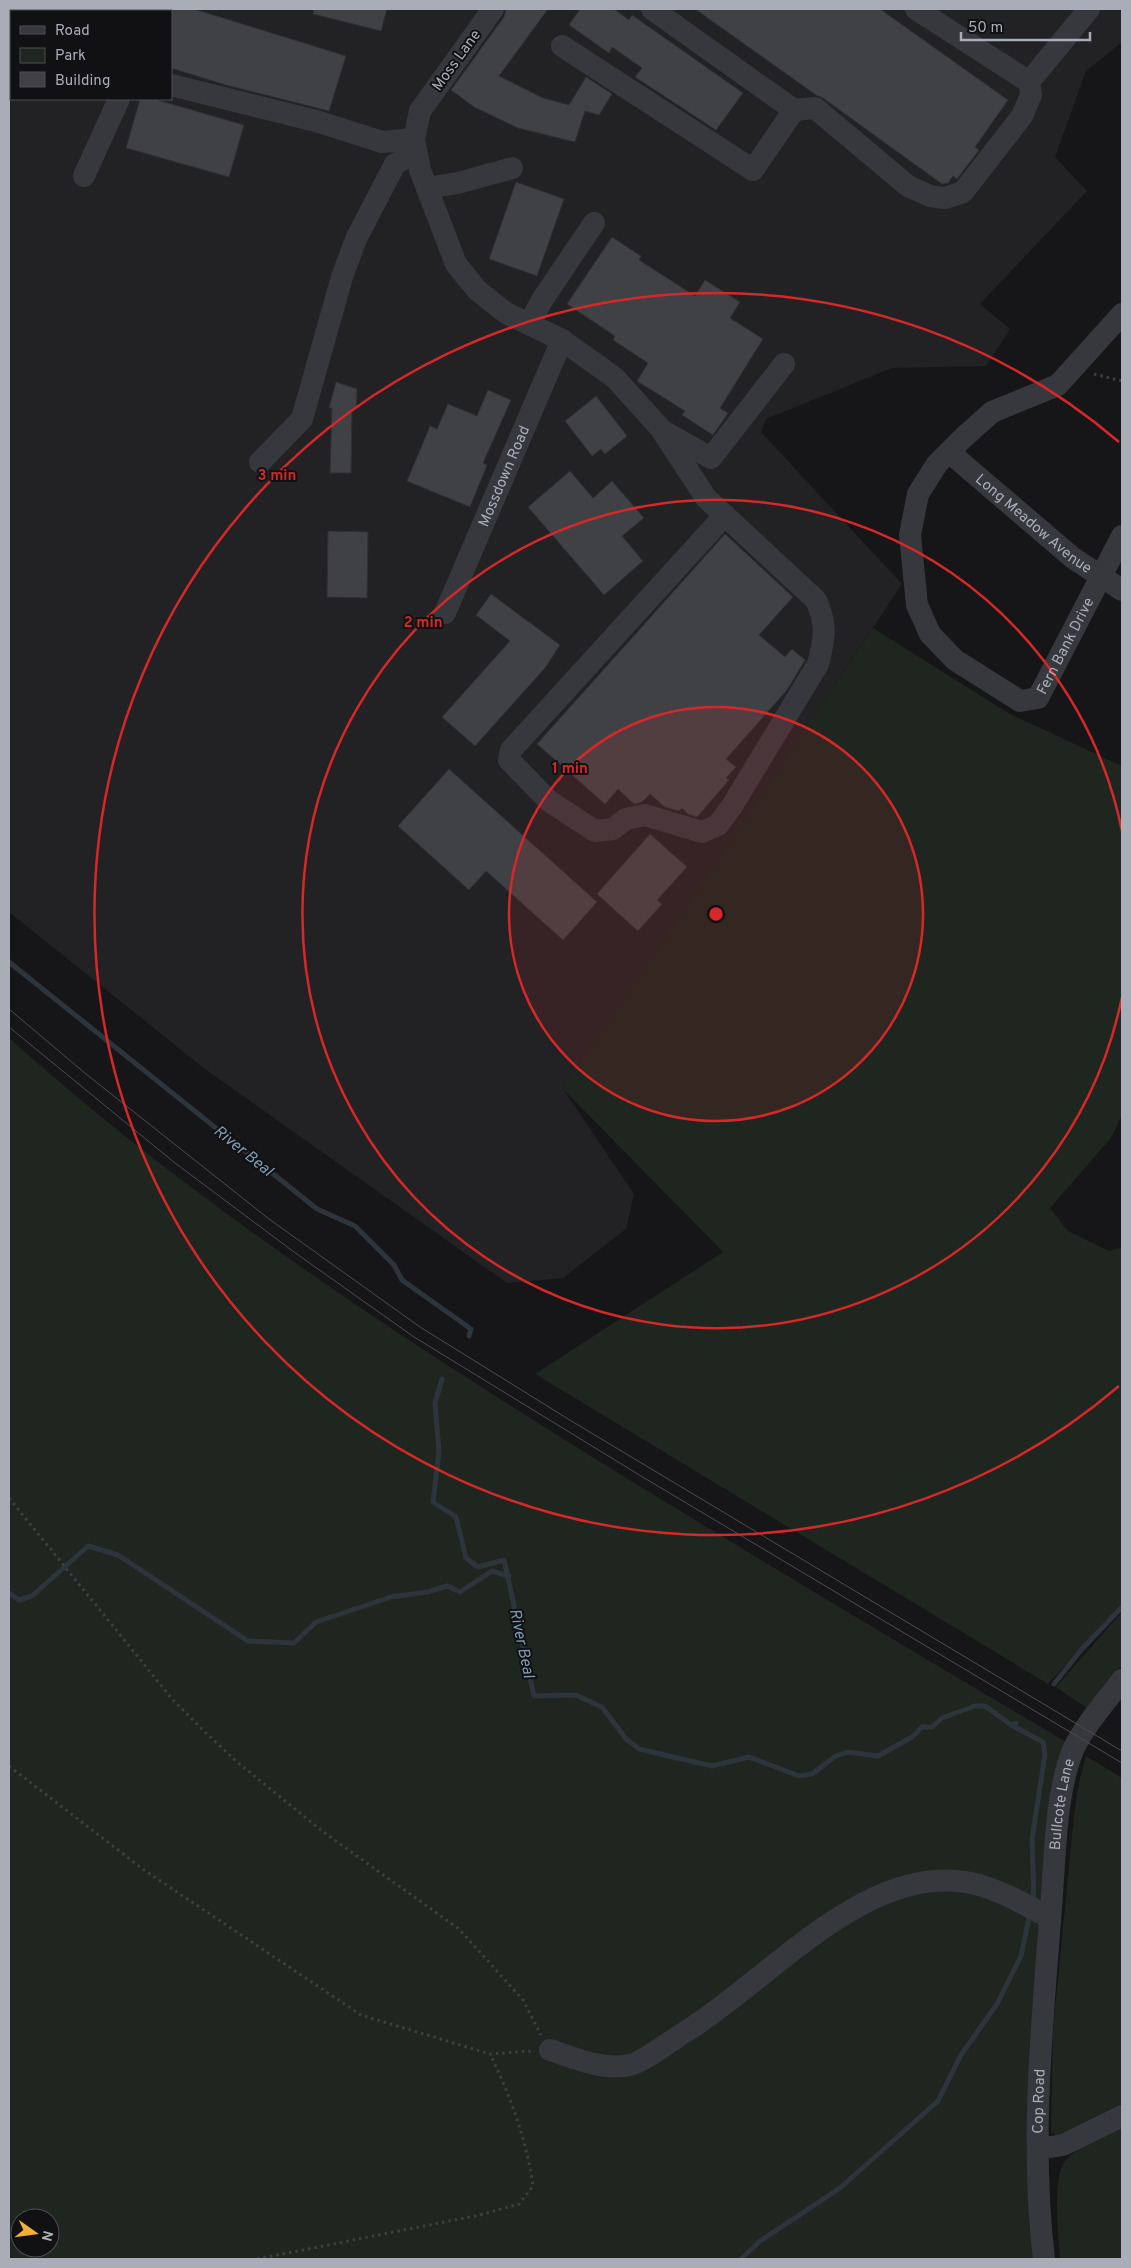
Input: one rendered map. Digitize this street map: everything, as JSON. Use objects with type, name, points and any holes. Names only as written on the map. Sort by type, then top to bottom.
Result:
[{"type":"street","name":"Moss Lane","points":[[415,146],[420,111],[493,9]]},
{"type":"street","points":[[652,9],[794,110],[815,108],[908,186],[930,196],[945,198],[963,192],[1022,116],[1031,94],[1029,82],[916,9]]},
{"type":"street","points":[[1029,82],[1089,9]]},
{"type":"street","points":[[562,46],[753,170],[794,110]]},
{"type":"street","points":[[172,86],[316,121],[382,142],[415,146]]},
{"type":"street","points":[[84,176],[119,100]]},
{"type":"street","points":[[415,146],[427,188],[456,264],[478,290],[506,313],[562,340],[615,378],[661,430],[706,498],[726,515],[816,600],[824,619],[823,645],[818,664],[732,806],[718,824],[702,832],[645,814],[626,819],[613,829],[595,831],[549,801],[509,760],[511,750],[726,515]]},
{"type":"street","points":[[260,462],[302,419],[339,286],[356,239],[395,164],[415,146]]},
{"type":"street","points":[[427,188],[458,183],[512,168]]},
{"type":"street","points":[[529,324],[542,300],[594,223]]},
{"type":"street","points":[[949,452],[992,412],[1058,385],[1122,314]]},
{"type":"street","name":"Mossdown Road","points":[[445,613],[562,340]]},
{"type":"street","points":[[661,430],[711,458],[784,364]]},
{"type":"street","name":"Long Meadow Avenue","points":[[949,452],[1073,558],[1122,590]]},
{"type":"street","name":"Fern Bank Drive","points":[[949,452],[937,464],[918,494],[910,536],[917,604],[930,634],[956,660],[1020,701],[1038,698],[1100,577]]},
{"type":"street","points":[[1100,577],[1122,536]]},
{"type":"street","name":"Bullcote Lane","points":[[1048,1946],[1065,1777],[1072,1753],[1096,1714],[1122,1680]]},
{"type":"street","points":[[550,2050],[602,2067],[631,2064],[704,2021],[844,1914],[873,1897],[911,1884],[947,1881],[978,1885],[1021,1902],[1050,1918]]},
{"type":"street","name":"Cop Road","points":[[1044,2259],[1038,2148],[1040,2049],[1048,1946]]},
{"type":"street","points":[[1038,2148],[1063,2145],[1122,2116]]},
{"type":"path","points":[[1077,362],[1090,372],[1122,380]]},
{"type":"path","points":[[9,1498],[173,1700],[236,1761],[322,1831],[459,1929],[523,2000],[550,2050],[490,2054],[361,2015],[144,1870],[9,1766]]},
{"type":"path","points":[[257,2259],[480,2215],[519,2204],[533,2186],[530,2163],[504,2083],[490,2054]]},
{"type":"shaded area","points":[[9,9],[1122,9],[1122,42],[1086,71],[1055,157],[1087,191],[980,304],[1010,329],[986,366],[892,368],[766,419],[761,432],[902,584],[662,945],[563,1089],[634,1194],[626,1229],[563,1278],[507,1283],[205,1069],[9,912]]},
{"type":"green space","points":[[873,628],[1008,713],[1122,766],[1122,1115],[1111,1138],[1050,1208],[1068,1231],[1109,1251],[1122,1247],[1122,1604],[1048,1684],[535,1374],[723,1252],[563,1089]]},
{"type":"green space","points":[[9,1038],[142,1150],[282,1254],[426,1351],[634,1483],[1066,1742],[1036,2259],[9,2259]]},
{"type":"green space","points":[[1122,1612],[1122,1665],[1088,1709],[1056,1687]]},
{"type":"green space","points":[[1086,1756],[1122,1778],[1122,2113],[1059,2137],[1051,2132],[1053,2030],[1074,1815],[1079,1782]]},
{"type":"green space","points":[[1122,2127],[1122,2259],[1060,2259],[1057,2193],[1061,2168],[1066,2160],[1078,2149]]},
{"type":"building","points":[[194,9],[346,56],[329,111],[226,85],[172,68],[171,10]]},
{"type":"building","points":[[314,9],[387,9],[381,31],[313,14]]},
{"type":"building","points":[[506,9],[548,9],[499,76],[543,98],[569,105],[586,77],[612,94],[599,115],[585,111],[575,142],[518,128],[474,107],[451,90],[504,17]]},
{"type":"building","points":[[580,9],[614,9],[629,20],[632,15],[743,93],[716,130],[635,77],[642,68],[612,47],[609,53],[569,25]]},
{"type":"building","points":[[695,9],[880,9],[1008,100],[975,147],[979,150],[957,179],[953,176],[948,183],[942,184]]},
{"type":"building","points":[[140,100],[157,100],[244,125],[229,177],[126,148]]},
{"type":"building","points":[[516,182],[564,199],[537,276],[489,259]]},
{"type":"building","points":[[612,237],[641,256],[639,260],[695,296],[705,280],[740,302],[730,318],[763,339],[720,408],[728,413],[713,435],[682,415],[685,411],[637,381],[648,363],[613,340],[615,336],[567,304]]},
{"type":"building","points":[[336,382],[357,389],[356,409],[352,408],[351,473],[330,473],[332,408],[329,408]]},
{"type":"building","points":[[488,390],[511,400],[483,463],[487,465],[470,507],[407,481],[430,426],[437,429],[448,404],[477,416]]},
{"type":"building","points":[[596,396],[627,436],[605,454],[601,449],[592,456],[565,421]]},
{"type":"building","points":[[570,471],[593,498],[612,481],[644,518],[622,536],[643,561],[604,595],[528,507]]},
{"type":"building","points":[[328,531],[368,532],[367,598],[327,597]]},
{"type":"building","points":[[725,534],[793,597],[759,635],[785,657],[792,649],[805,660],[787,690],[726,759],[736,767],[726,778],[729,780],[697,817],[688,814],[682,808],[679,811],[665,807],[650,794],[642,802],[634,804],[618,789],[605,804],[537,744]]},
{"type":"building","points":[[491,594],[560,645],[545,668],[475,746],[442,717],[510,641],[476,615]]},
{"type":"building","points":[[449,769],[597,902],[563,940],[486,871],[469,890],[398,826]]},
{"type":"building","points":[[650,834],[687,867],[657,900],[662,904],[638,931],[597,894]]},
{"type":"waterway","name":"River Beal","points":[[9,962],[317,1209],[355,1226],[394,1265],[402,1280],[471,1329],[469,1336]]},
{"type":"waterway","name":"River Beal","points":[[442,1379],[435,1403],[439,1451],[433,1502],[456,1517],[466,1558],[478,1567],[504,1560],[534,1696],[576,1695],[602,1707],[626,1739],[639,1749],[712,1766],[749,1757],[799,1776],[812,1774],[836,1756],[848,1752],[878,1756],[912,1737],[922,1727],[932,1727],[942,1718],[975,1706],[985,1706],[1011,1725],[1016,1723]]},
{"type":"waterway","points":[[9,1593],[19,1600],[32,1596],[88,1546],[118,1555],[248,1641],[294,1643],[316,1622],[391,1597],[428,1592],[447,1586],[460,1592],[492,1571],[509,1576]]},
{"type":"waterway","name":"River Beal","points":[[1054,1684],[1082,1649],[1122,1607]]},
{"type":"waterway","points":[[1011,1725],[1043,1742],[1045,1755],[1032,1839],[1034,1901]]},
{"type":"waterway","points":[[741,2259],[760,2241],[840,2188],[938,2101],[961,2055],[997,2004],[1021,1956],[1029,1918]]},
{"type":"tram line","points":[[9,1009],[86,1074],[269,1219],[420,1327],[573,1422],[1122,1751]]},
{"type":"tram line","points":[[9,1027],[175,1163],[294,1252],[414,1337],[641,1476],[1122,1763]]}]
